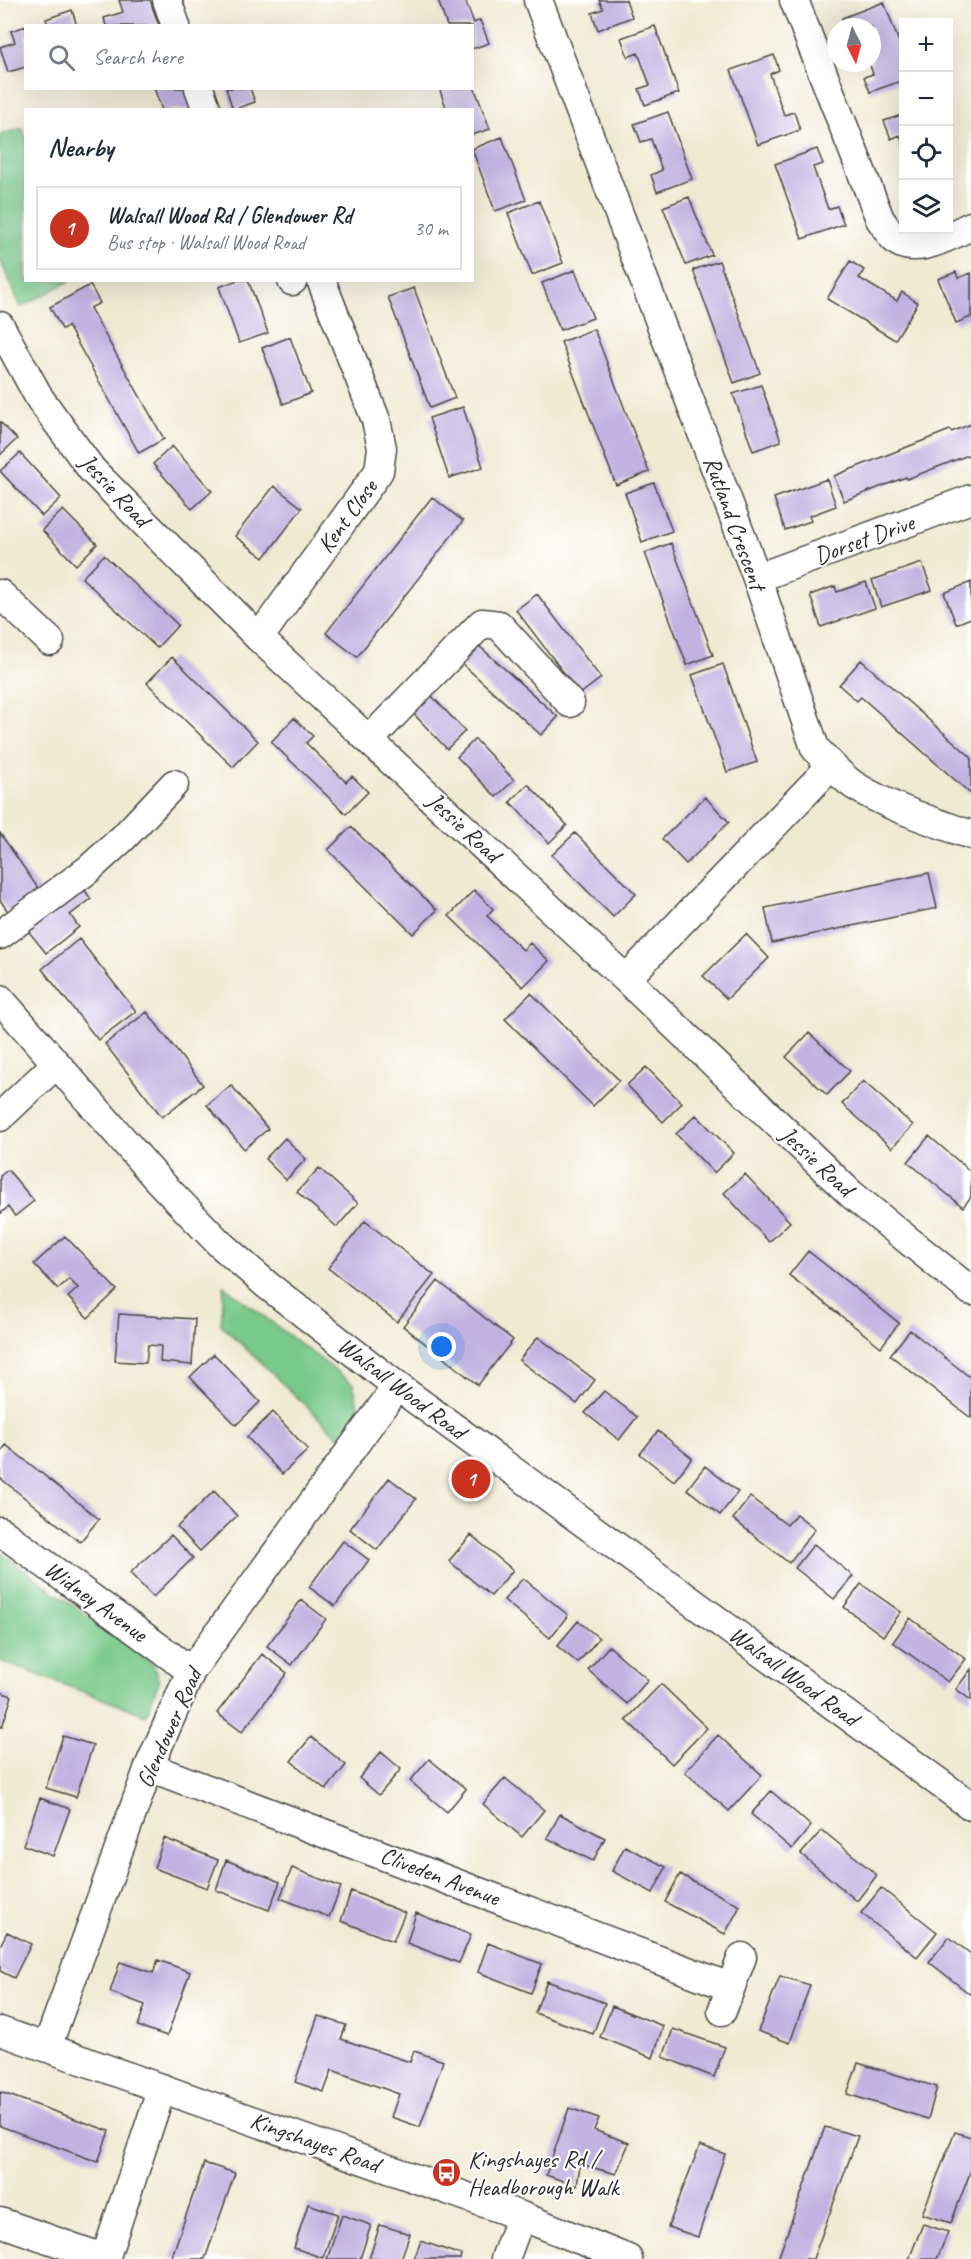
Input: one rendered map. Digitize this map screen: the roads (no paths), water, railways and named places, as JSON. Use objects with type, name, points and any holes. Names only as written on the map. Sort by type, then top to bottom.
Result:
[{"type":"street","points":[[167,0],[175,24]]},
{"type":"street","name":"Rutland Crescent","points":[[538,0],[757,578],[815,748],[831,766],[854,785],[892,806],[971,835]]},
{"type":"street","points":[[794,0],[880,219],[892,238],[913,247],[933,243],[971,226]]},
{"type":"street","points":[[200,90],[206,108]]},
{"type":"street","name":"Kent Close","points":[[259,638],[380,471],[382,448],[376,420],[322,282]]},
{"type":"street","name":"Jessie Road","points":[[0,326],[40,399],[92,470],[259,638],[626,979],[851,1194],[971,1291]]},
{"type":"street","name":"Dorset Drive","points":[[757,578],[971,499]]},
{"type":"street","points":[[0,594],[50,641]]},
{"type":"street","points":[[370,739],[482,623],[499,625],[570,703]]},
{"type":"street","points":[[626,979],[831,766]]},
{"type":"street","points":[[0,936],[89,869],[123,838],[174,784]]},
{"type":"street","name":"Walsall Wood Road","points":[[0,999],[159,1181],[219,1243],[267,1285],[397,1386],[971,1806]]},
{"type":"street","points":[[0,1117],[56,1065]]},
{"type":"street","name":"Glendower Road","points":[[47,2047],[149,1767],[191,1671],[397,1386]]},
{"type":"street","name":"Widney Avenue","points":[[0,1531],[191,1671]]},
{"type":"street","name":"Cliveden Avenue","points":[[149,1767],[726,1999],[742,1957]]},
{"type":"street","name":"Kingshayes Road","points":[[0,2031],[521,2216],[628,2259]]},
{"type":"street","points":[[0,2222],[105,2259],[162,2088]]},
{"type":"street","points":[[505,2259],[521,2216]]},
{"type":"place","name":"Walsall Wood Rd / Glendower Rd","points":[[471,1479]]},
{"type":"place","name":"Kingshayes Rd / Headborough Walk","points":[[447,2173]]}]
